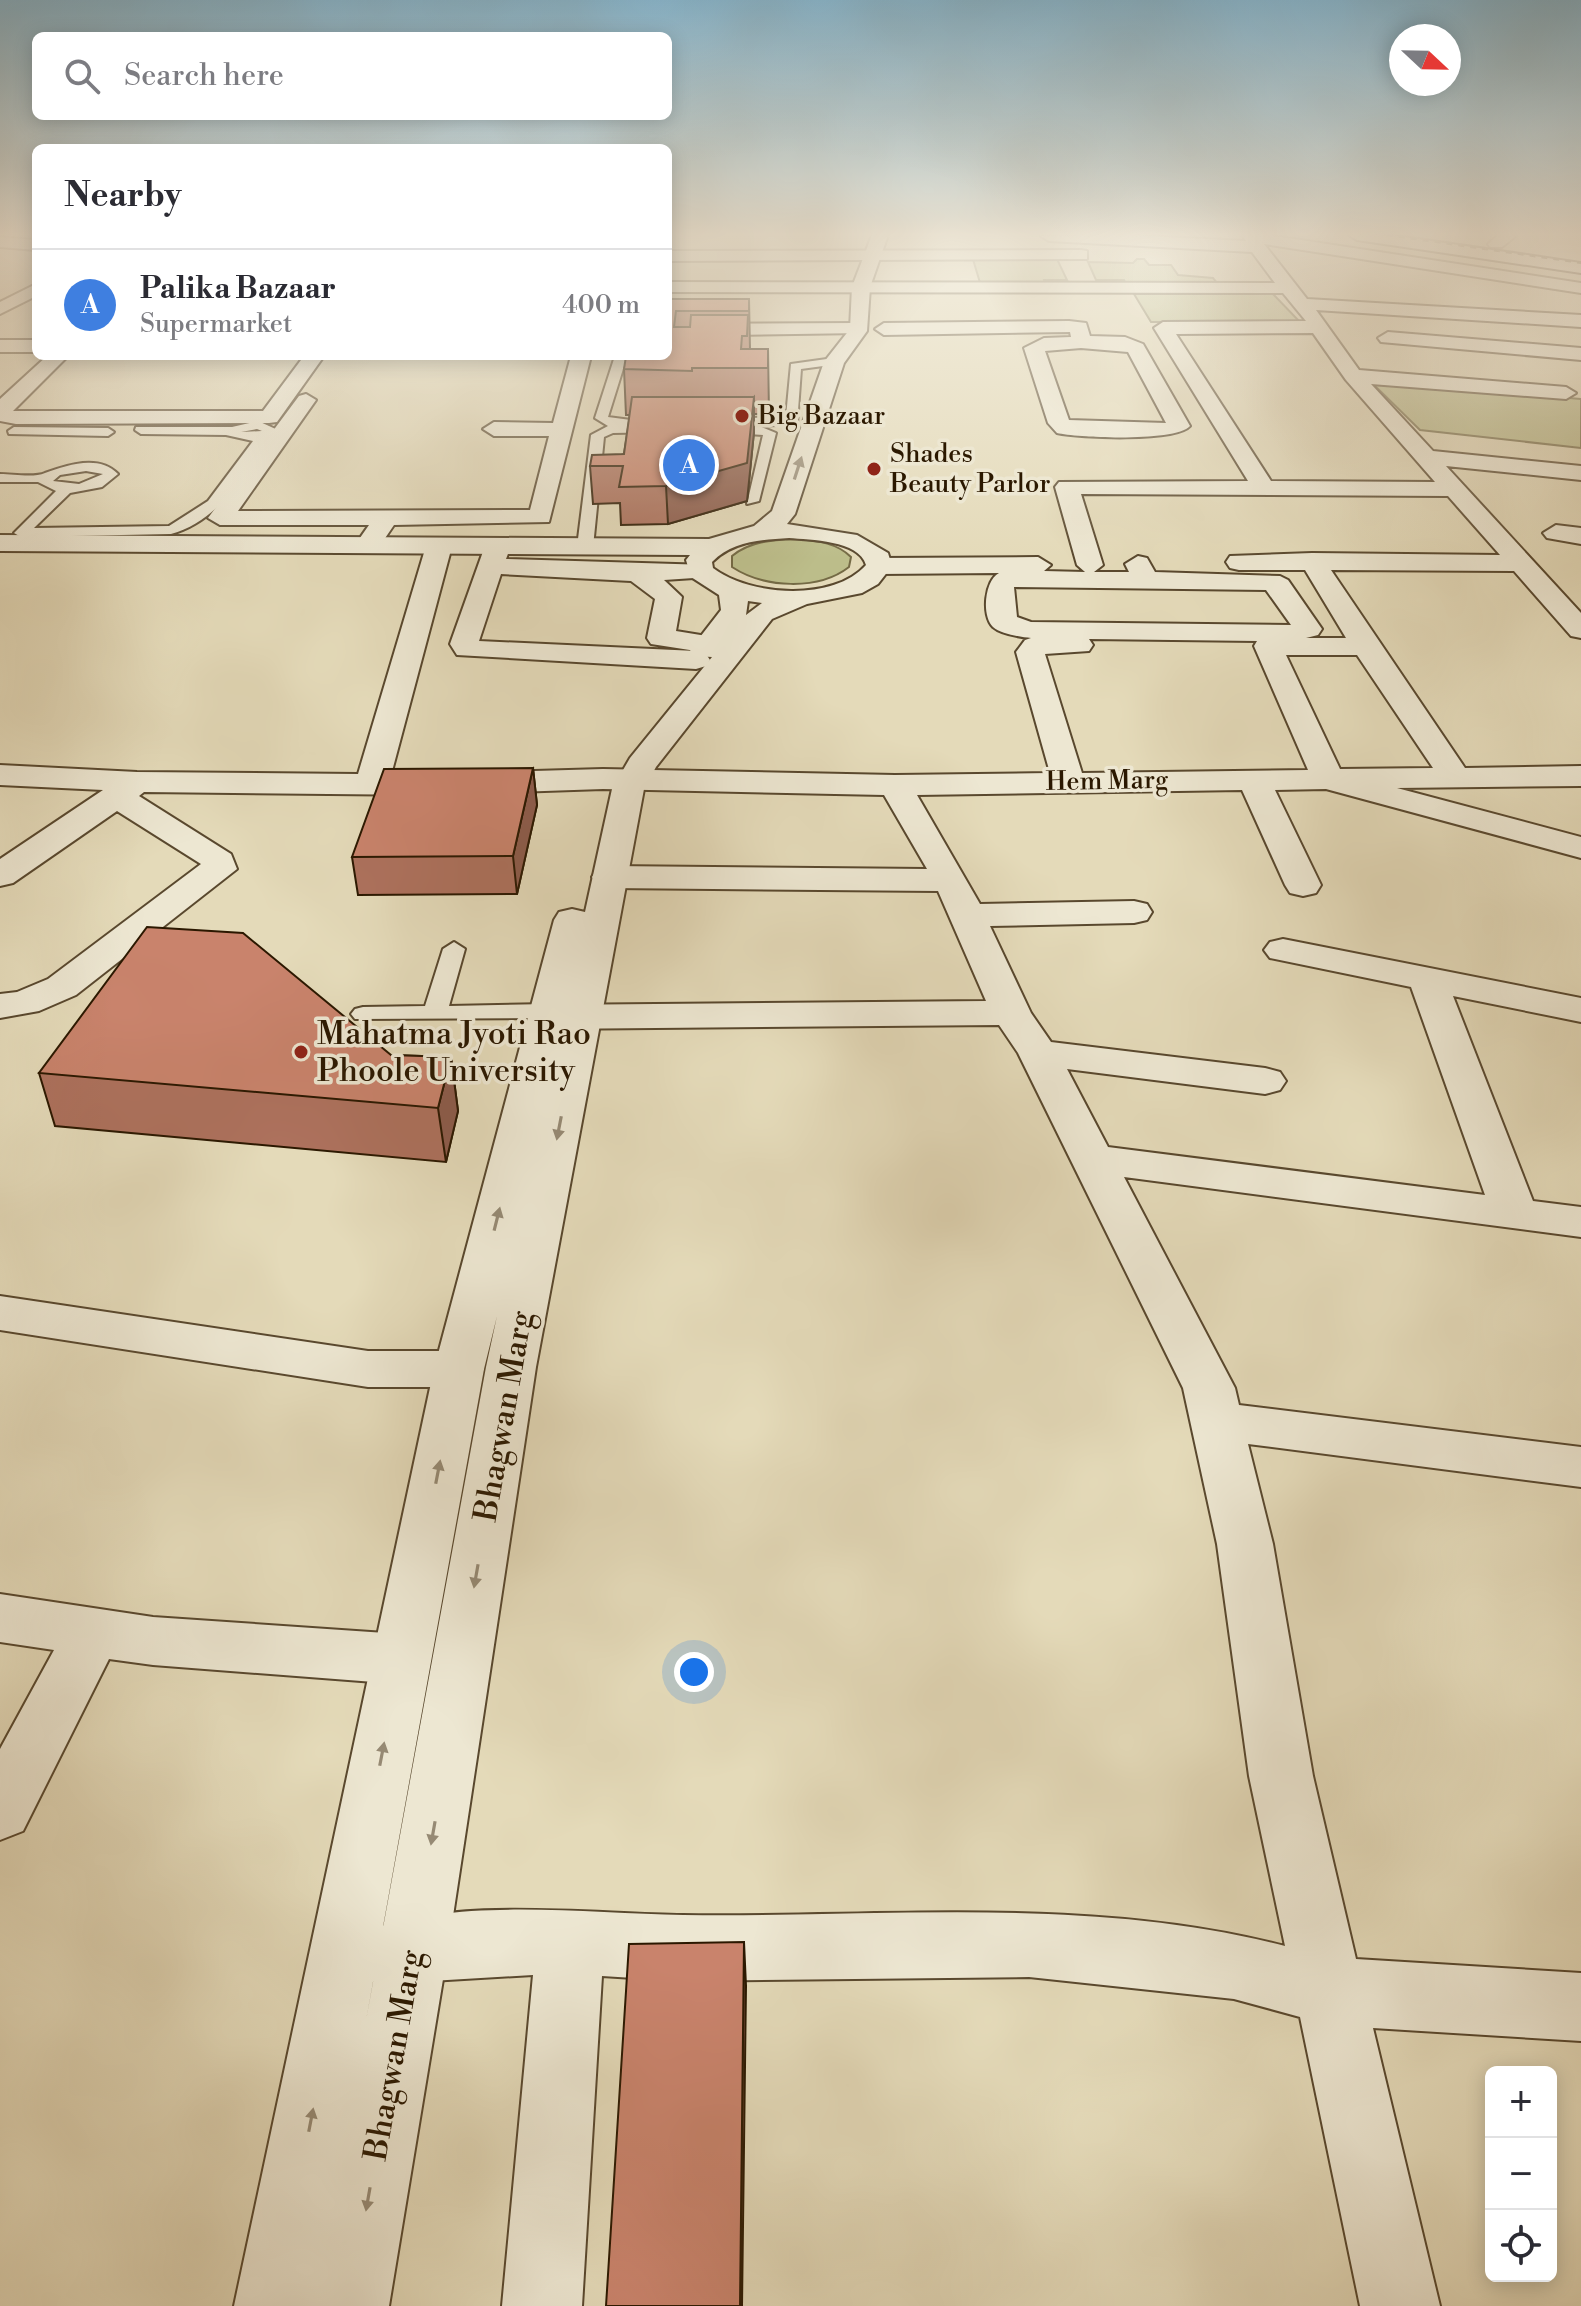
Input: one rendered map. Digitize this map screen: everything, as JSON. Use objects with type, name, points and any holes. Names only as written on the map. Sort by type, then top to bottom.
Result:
[{"type":"street","points":[[761,533],[783,514],[834,362],[852,343]]},
{"type":"street","points":[[864,362],[868,343]]},
{"type":"street","points":[[1010,343],[1050,442],[1232,440]]},
{"type":"street","points":[[1050,343],[1034,348],[1059,423],[1065,428],[1166,430],[1179,426],[1136,348],[1123,343]]},
{"type":"street","points":[[1160,343],[1264,488]]},
{"type":"street","points":[[1329,343],[1353,376],[1458,489],[1581,630]]},
{"type":"street","points":[[1353,376],[1573,393],[1574,354],[1439,343]]},
{"type":"street","points":[[0,346],[32,346]]},
{"type":"street","points":[[7,368],[32,349]]},
{"type":"street","points":[[54,360],[2,409],[2,415],[16,418],[269,417],[311,360]]},
{"type":"street","points":[[336,360],[220,518],[540,517],[580,360]]},
{"type":"street","points":[[496,425],[563,426]]},
{"type":"street","points":[[1426,457],[1581,473]]},
{"type":"street","points":[[1090,565],[1064,480],[1264,488],[1458,489]]},
{"type":"street","points":[[368,545],[387,518]]},
{"type":"street","points":[[11,540],[439,546],[495,556],[638,573],[705,559],[761,533],[816,523],[871,550],[879,558],[879,566],[866,581],[834,592],[801,597],[732,590],[705,559],[585,547],[495,556]]},
{"type":"street","points":[[372,784],[439,546]]},
{"type":"street","points":[[495,556],[464,644],[467,649],[637,658],[702,652]]},
{"type":"street","points":[[879,566],[1090,565],[1142,572],[1271,582],[1279,586],[1308,629],[1291,633],[1028,630],[1004,622],[1000,592],[1002,582],[1007,579],[1142,572],[1312,561],[1520,563]]},
{"type":"street","points":[[1312,561],[1366,647],[1457,779]]},
{"type":"street","points":[[637,658],[661,638],[669,597],[638,573]]},
{"type":"street","name":"Bhagwan Marg","points":[[274,2306],[459,1369],[559,1015],[618,779],[702,652],[735,611],[732,590]]},
{"type":"street","name":"Bhagwan Marg","points":[[618,779],[641,765],[762,613],[801,597]]},
{"type":"street","points":[[1552,597],[1581,600]]},
{"type":"street","points":[[661,638],[702,652]]},
{"type":"street","points":[[1069,782],[1030,652],[1035,646],[1366,647]]},
{"type":"street","points":[[1268,646],[1324,768]]},
{"type":"street","points":[[1104,752],[1324,768],[1581,848]]},
{"type":"street","name":"Hem Marg","points":[[0,775],[126,789],[618,779],[895,785],[1069,782],[1253,778],[1324,768],[1457,779],[1580,777]]},
{"type":"street","points":[[1253,778],[1303,885]]},
{"type":"street","name":"Bhagwan Marg","points":[[349,2306],[414,1949],[511,1367],[559,1015],[610,877],[618,779]]},
{"type":"street","points":[[895,785],[960,898],[1025,1033],[1209,1388],[1245,1544],[1281,1776],[1400,2306]]},
{"type":"street","points":[[0,875],[126,789],[219,861],[219,869],[62,987],[25,1003],[0,1006]]},
{"type":"street","points":[[610,877],[1134,912]]},
{"type":"street","points":[[1283,950],[1581,1010]]},
{"type":"street","points":[[1427,979],[1515,1214]]},
{"type":"street","points":[[559,1015],[1025,1033],[1265,1081]]},
{"type":"street","points":[[1092,1159],[1581,1222]]},
{"type":"street","points":[[0,1313],[368,1369],[459,1369]]},
{"type":"street","points":[[1216,1421],[1581,1467]]},
{"type":"street","points":[[0,1618],[153,1641],[400,1659]]},
{"type":"street","points":[[0,1811],[94,1631]]},
{"type":"street","points":[[542,2306],[570,1941]]},
{"type":"street","points":[[340,1968],[414,1949],[570,1941],[681,1948],[1029,1944],[1234,1966],[1328,1991],[1581,2007]]},
{"type":"lane","points":[[585,547],[598,435],[618,429],[680,426],[617,424],[602,420],[620,360]]},
{"type":"lane","points":[[752,501],[770,433],[753,428],[704,425],[789,422],[793,418],[795,366],[834,362]]},
{"type":"lane","points":[[0,425],[13,427],[14,431]]},
{"type":"lane","points":[[0,436],[14,431],[113,443],[233,431],[232,435],[238,437],[263,437],[210,510],[192,523],[161,532],[11,540]]},
{"type":"lane","points":[[0,478],[45,478],[113,443]]},
{"type":"lane","points":[[45,478],[51,486],[67,488],[97,484],[111,474],[104,469],[113,443]]},
{"type":"lane","points":[[11,540],[67,488]]},
{"type":"lane","points":[[435,1013],[454,949]]},
{"type":"lane","points":[[363,1014],[559,1015]]},
{"type":"green space","points":[[1370,381],[1581,399],[1581,448],[1420,430]]},
{"type":"green space","points":[[796,539],[839,548],[851,557],[849,567],[822,580],[791,584],[759,579],[732,567],[732,556],[746,547]]},
{"type":"building","points":[[672,343],[741,343],[741,349],[768,349],[768,368],[692,368],[692,371],[624,369],[625,360],[672,360]]},
{"type":"building","points":[[632,397],[754,397],[747,463],[666,486],[619,487],[623,466],[590,466],[592,455],[624,454]]},
{"type":"building","points":[[533,768],[513,856],[352,857],[384,769]]},
{"type":"building","points":[[147,927],[243,933],[391,1055],[451,1057],[438,1108],[39,1073]]},
{"type":"building","points":[[744,1942],[740,2306],[606,2306],[629,1944]]},
{"type":"place","name":"Big Bazaar","points":[[742,416]]},
{"type":"place","name":"Palika Bazaar","points":[[689,465]]},
{"type":"place","name":"Shades Beauty Parlor","points":[[874,469]]},
{"type":"place","name":"Mahatma Jyoti Rao Phoole University","points":[[301,1052]]}]
